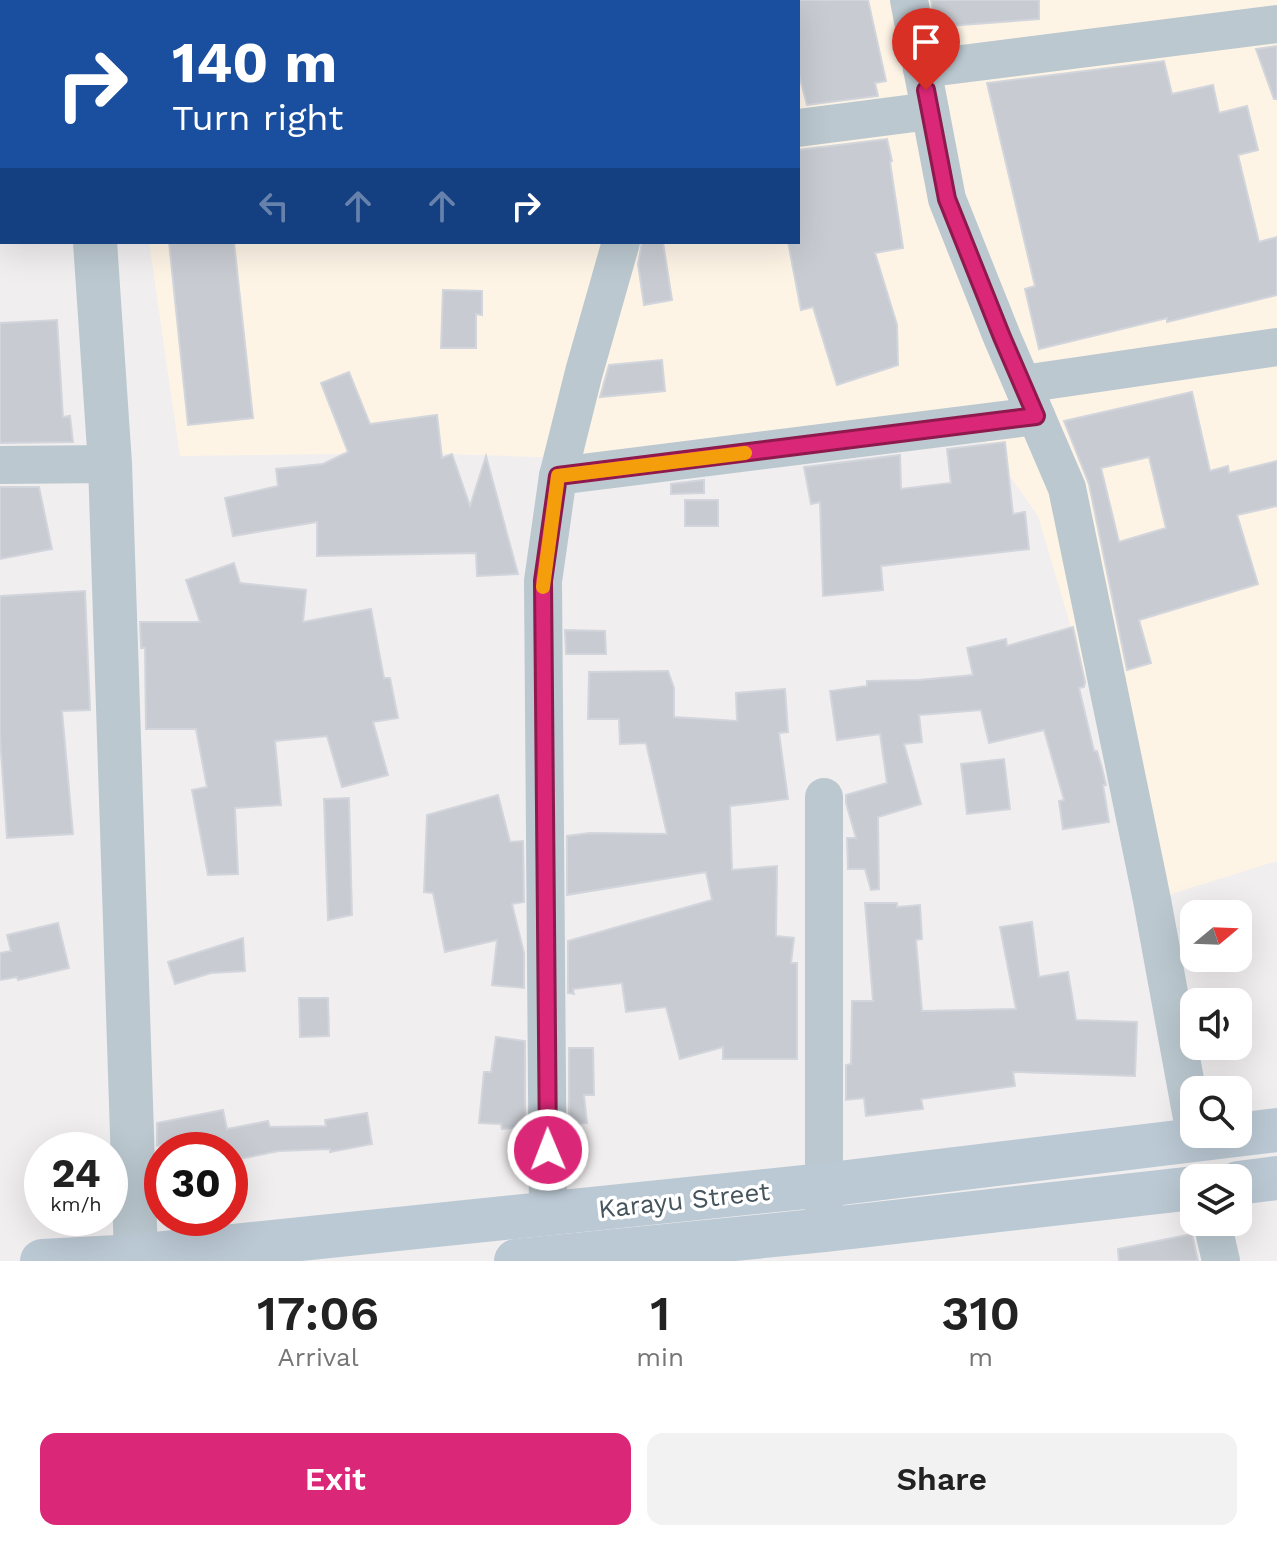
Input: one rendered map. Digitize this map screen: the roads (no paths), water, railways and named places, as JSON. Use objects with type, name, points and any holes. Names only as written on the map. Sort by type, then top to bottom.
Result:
[{"type":"main road","name":"Karayu Street","points":[[1252,1135],[1277,1130]]},
{"type":"main road","name":"Karayu Street","points":[[42,1261],[136,1256],[1180,1147]]},
{"type":"main road","points":[[1252,1181],[1277,1178]]},
{"type":"main road","name":"Karayu Street","points":[[516,1261],[1180,1190]]},
{"type":"street","points":[[909,0],[947,199],[1067,488],[1152,900],[1184,1076]]},
{"type":"street","points":[[922,69],[1277,24]]},
{"type":"street","points":[[800,128],[930,111]]},
{"type":"street","points":[[95,244],[110,464],[136,1256]]},
{"type":"street","points":[[548,1214],[543,581],[558,476],[620,244]]},
{"type":"street","points":[[558,476],[1029,400],[1277,347]]},
{"type":"street","points":[[0,465],[110,464]]},
{"type":"street","points":[[824,797],[824,1230]]},
{"type":"street","points":[[1215,1236],[1221,1261]]}]
